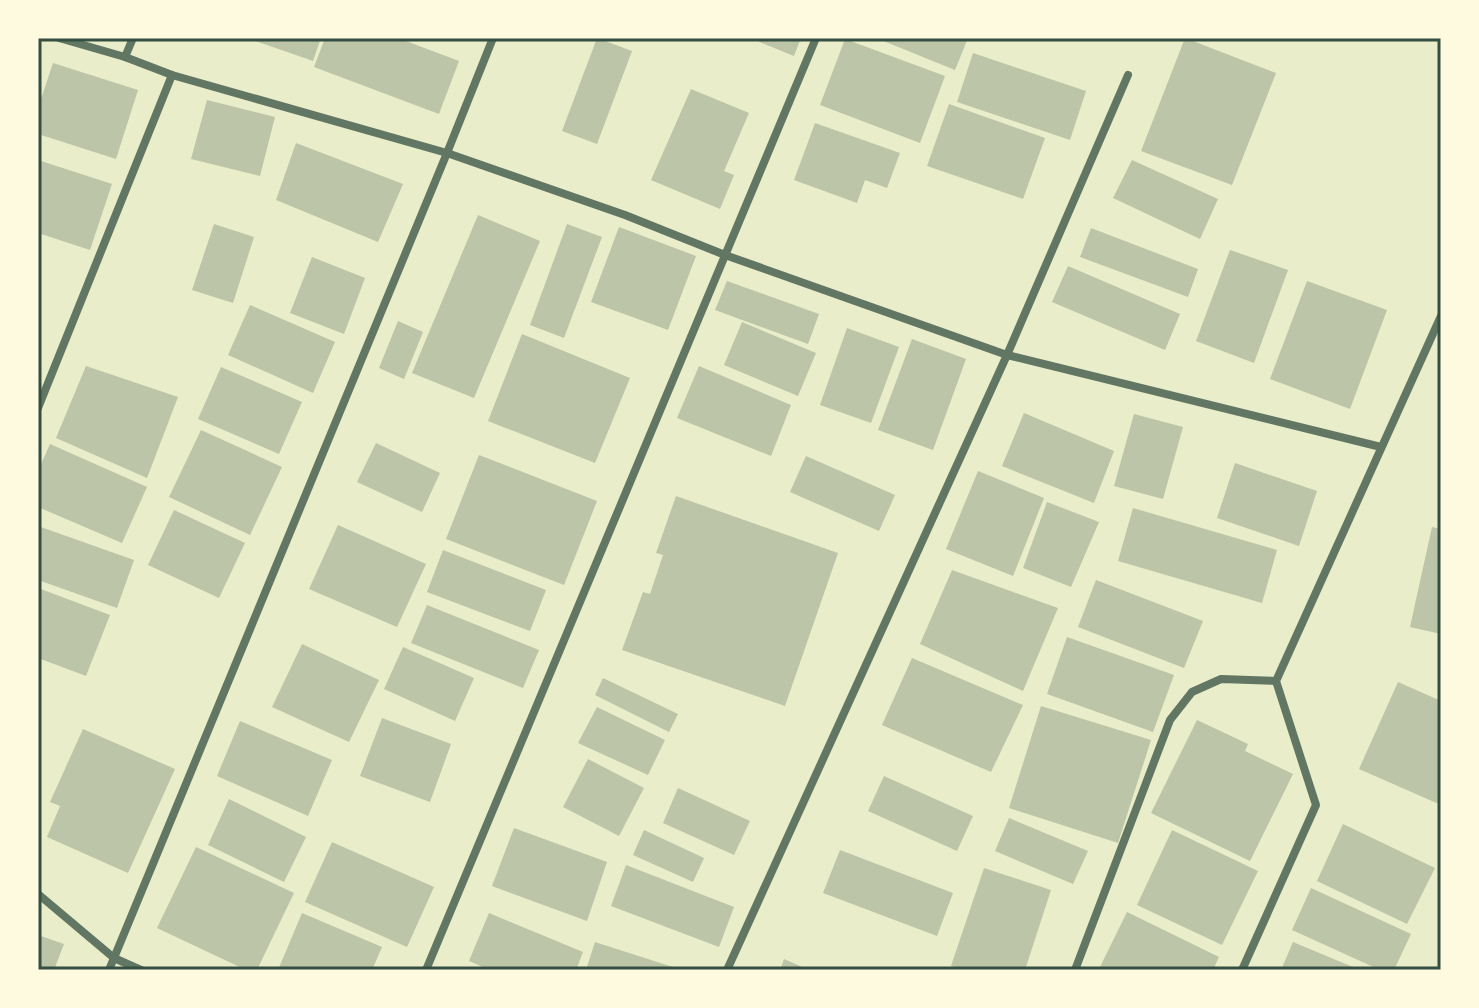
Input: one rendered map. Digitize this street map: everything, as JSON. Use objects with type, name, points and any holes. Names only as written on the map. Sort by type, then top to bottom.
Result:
[{"type":"street","points":[[59,38],[125,57],[172,75],[447,153],[1007,355],[1381,447]]},
{"type":"street","points":[[125,57],[133,38]]},
{"type":"street","points":[[109,970],[493,38]]},
{"type":"street","points":[[426,970],[816,38]]},
{"type":"street","points":[[38,408],[172,75]]},
{"type":"street","points":[[727,970],[1007,355],[1128,75]]},
{"type":"street","points":[[1242,970],[1316,805],[1276,681],[1441,316]]},
{"type":"street","points":[[1075,970],[1170,720],[1192,692],[1221,679],[1276,681]]},
{"type":"street","points":[[38,894],[114,958],[141,970]]},
{"type":"building","points":[[247,38],[321,38],[313,61]]},
{"type":"building","points":[[325,38],[398,38],[459,61],[439,114],[314,67]]},
{"type":"building","points":[[597,38],[632,51],[597,144],[562,131]]},
{"type":"building","points":[[750,38],[801,38],[794,56]]},
{"type":"building","points":[[876,38],[968,38],[955,70]]},
{"type":"building","points":[[1185,38],[1276,73],[1232,185],[1141,151]]},
{"type":"building","points":[[845,39],[945,76],[920,143],[820,105]]},
{"type":"building","points":[[973,53],[1086,91],[1070,140],[957,102]]},
{"type":"building","points":[[53,63],[138,90],[116,159],[38,134],[38,108]]},
{"type":"building","points":[[691,89],[749,113],[724,171],[734,175],[720,209],[651,180]]},
{"type":"building","points":[[207,100],[275,117],[260,176],[191,159]]},
{"type":"building","points":[[949,104],[1045,138],[1023,199],[927,166]]},
{"type":"building","points":[[815,123],[900,153],[887,188],[865,180],[857,203],[794,180]]},
{"type":"building","points":[[296,143],[403,184],[378,242],[276,200]]},
{"type":"building","points":[[38,160],[112,184],[90,250],[38,233]]},
{"type":"building","points":[[1132,160],[1218,199],[1200,239],[1113,198]]},
{"type":"building","points":[[478,215],[540,241],[474,398],[412,373]]},
{"type":"building","points":[[214,224],[254,237],[233,303],[192,290]]},
{"type":"building","points":[[567,224],[602,237],[564,338],[530,325]]},
{"type":"building","points":[[619,227],[696,256],[668,330],[591,302]]},
{"type":"building","points":[[1091,228],[1198,269],[1188,297],[1080,257]]},
{"type":"building","points":[[1230,250],[1288,270],[1254,363],[1196,341]]},
{"type":"building","points":[[312,257],[365,278],[344,334],[290,313]]},
{"type":"building","points":[[1068,266],[1180,314],[1165,350],[1052,302]]},
{"type":"building","points":[[727,281],[819,314],[808,344],[715,310]]},
{"type":"building","points":[[1307,281],[1387,310],[1350,409],[1270,379]]},
{"type":"building","points":[[250,305],[335,342],[313,393],[228,355]]},
{"type":"building","points":[[398,321],[423,332],[404,379],[379,368]]},
{"type":"building","points":[[742,322],[816,353],[798,396],[724,365]]},
{"type":"building","points":[[847,328],[899,347],[871,423],[820,405]]},
{"type":"building","points":[[522,334],[630,378],[595,463],[488,421]]},
{"type":"building","points":[[912,339],[966,359],[933,450],[878,430]]},
{"type":"building","points":[[86,366],[178,397],[147,478],[56,438]]},
{"type":"building","points":[[699,366],[791,405],[771,456],[677,418]]},
{"type":"building","points":[[221,367],[302,402],[279,454],[198,419]]},
{"type":"building","points":[[1024,413],[1114,451],[1094,503],[1002,466]]},
{"type":"building","points":[[1134,414],[1183,427],[1163,499],[1114,486]]},
{"type":"building","points":[[201,430],[282,467],[250,535],[169,497]]},
{"type":"building","points":[[376,443],[440,473],[422,512],[357,482]]},
{"type":"building","points":[[50,444],[147,487],[122,543],[38,507],[38,471]]},
{"type":"building","points":[[479,455],[597,501],[564,585],[446,539]]},
{"type":"building","points":[[806,456],[895,495],[879,531],[790,492]]},
{"type":"building","points":[[1235,463],[1317,491],[1299,546],[1217,518]]},
{"type":"building","points":[[978,471],[1044,498],[1013,576],[946,549]]},
{"type":"building","points":[[676,496],[838,553],[785,706],[622,650],[643,592],[650,594],[663,555],[656,553]]},
{"type":"building","points":[[1047,502],[1099,522],[1071,587],[1023,568]]},
{"type":"building","points":[[1133,508],[1277,550],[1262,603],[1118,561]]},
{"type":"building","points":[[174,510],[245,543],[219,598],[148,565]]},
{"type":"building","points":[[338,525],[426,564],[397,627],[309,589]]},
{"type":"building","points":[[38,526],[134,560],[117,608],[38,580]]},
{"type":"building","points":[[1432,527],[1441,529],[1441,634],[1410,627]]},
{"type":"building","points":[[443,550],[546,590],[530,631],[427,592]]},
{"type":"building","points":[[952,570],[1058,608],[1023,691],[920,644]]},
{"type":"building","points":[[1096,580],[1203,621],[1184,668],[1078,627]]},
{"type":"building","points":[[38,588],[110,615],[86,676],[38,658]]},
{"type":"building","points":[[427,605],[539,650],[523,688],[411,643]]},
{"type":"building","points":[[1067,637],[1174,675],[1153,732],[1047,694]]},
{"type":"building","points":[[302,644],[379,680],[349,742],[272,707]]},
{"type":"building","points":[[403,647],[474,678],[455,721],[384,689]]},
{"type":"building","points":[[912,658],[1023,705],[991,772],[882,725]]},
{"type":"building","points":[[603,678],[678,714],[669,732],[595,695]]},
{"type":"building","points":[[1398,682],[1441,701],[1441,805],[1359,769]]},
{"type":"building","points":[[1041,706],[1151,740],[1118,843],[1009,808]]},
{"type":"building","points":[[597,707],[665,740],[648,775],[578,743]]},
{"type":"building","points":[[382,718],[451,744],[430,802],[360,776]]},
{"type":"building","points":[[1197,720],[1248,744],[1245,751],[1293,774],[1250,861],[1151,813]]},
{"type":"building","points":[[240,721],[332,760],[308,816],[217,776]]},
{"type":"building","points":[[83,729],[175,769],[128,873],[47,837],[60,806],[50,802]]},
{"type":"building","points":[[588,759],[644,788],[619,836],[563,807]]},
{"type":"building","points":[[884,776],[973,816],[957,851],[868,811]]},
{"type":"building","points":[[678,788],[750,821],[734,855],[663,823]]},
{"type":"building","points":[[229,799],[306,837],[284,882],[208,845]]},
{"type":"building","points":[[1009,818],[1088,851],[1073,884],[995,851]]},
{"type":"building","points":[[1343,824],[1435,868],[1407,924],[1317,881]]},
{"type":"building","points":[[514,828],[607,862],[587,921],[492,886]]},
{"type":"building","points":[[644,830],[704,858],[693,882],[633,855]]},
{"type":"building","points":[[1172,830],[1258,871],[1222,945],[1137,905]]},
{"type":"building","points":[[332,842],[434,887],[407,947],[305,902]]},
{"type":"building","points":[[196,847],[294,893],[257,970],[246,970],[157,928]]},
{"type":"building","points":[[840,850],[953,893],[937,936],[823,893]]},
{"type":"building","points":[[626,865],[734,907],[719,947],[611,906]]},
{"type":"building","points":[[984,868],[1051,890],[1025,970],[962,970],[951,966]]},
{"type":"building","points":[[1311,888],[1411,934],[1394,970],[1380,970],[1292,930]]},
{"type":"building","points":[[1127,912],[1219,957],[1213,970],[1106,970],[1100,967]]},
{"type":"building","points":[[302,913],[382,947],[372,970],[278,970]]},
{"type":"building","points":[[489,913],[583,952],[576,970],[490,970],[469,961]]},
{"type":"building","points":[[38,935],[64,944],[54,970],[38,970]]},
{"type":"building","points":[[595,942],[679,969],[679,970],[586,970]]},
{"type":"building","points":[[1293,942],[1360,970],[1281,970]]},
{"type":"building","points":[[784,959],[809,970],[780,970]]}]
